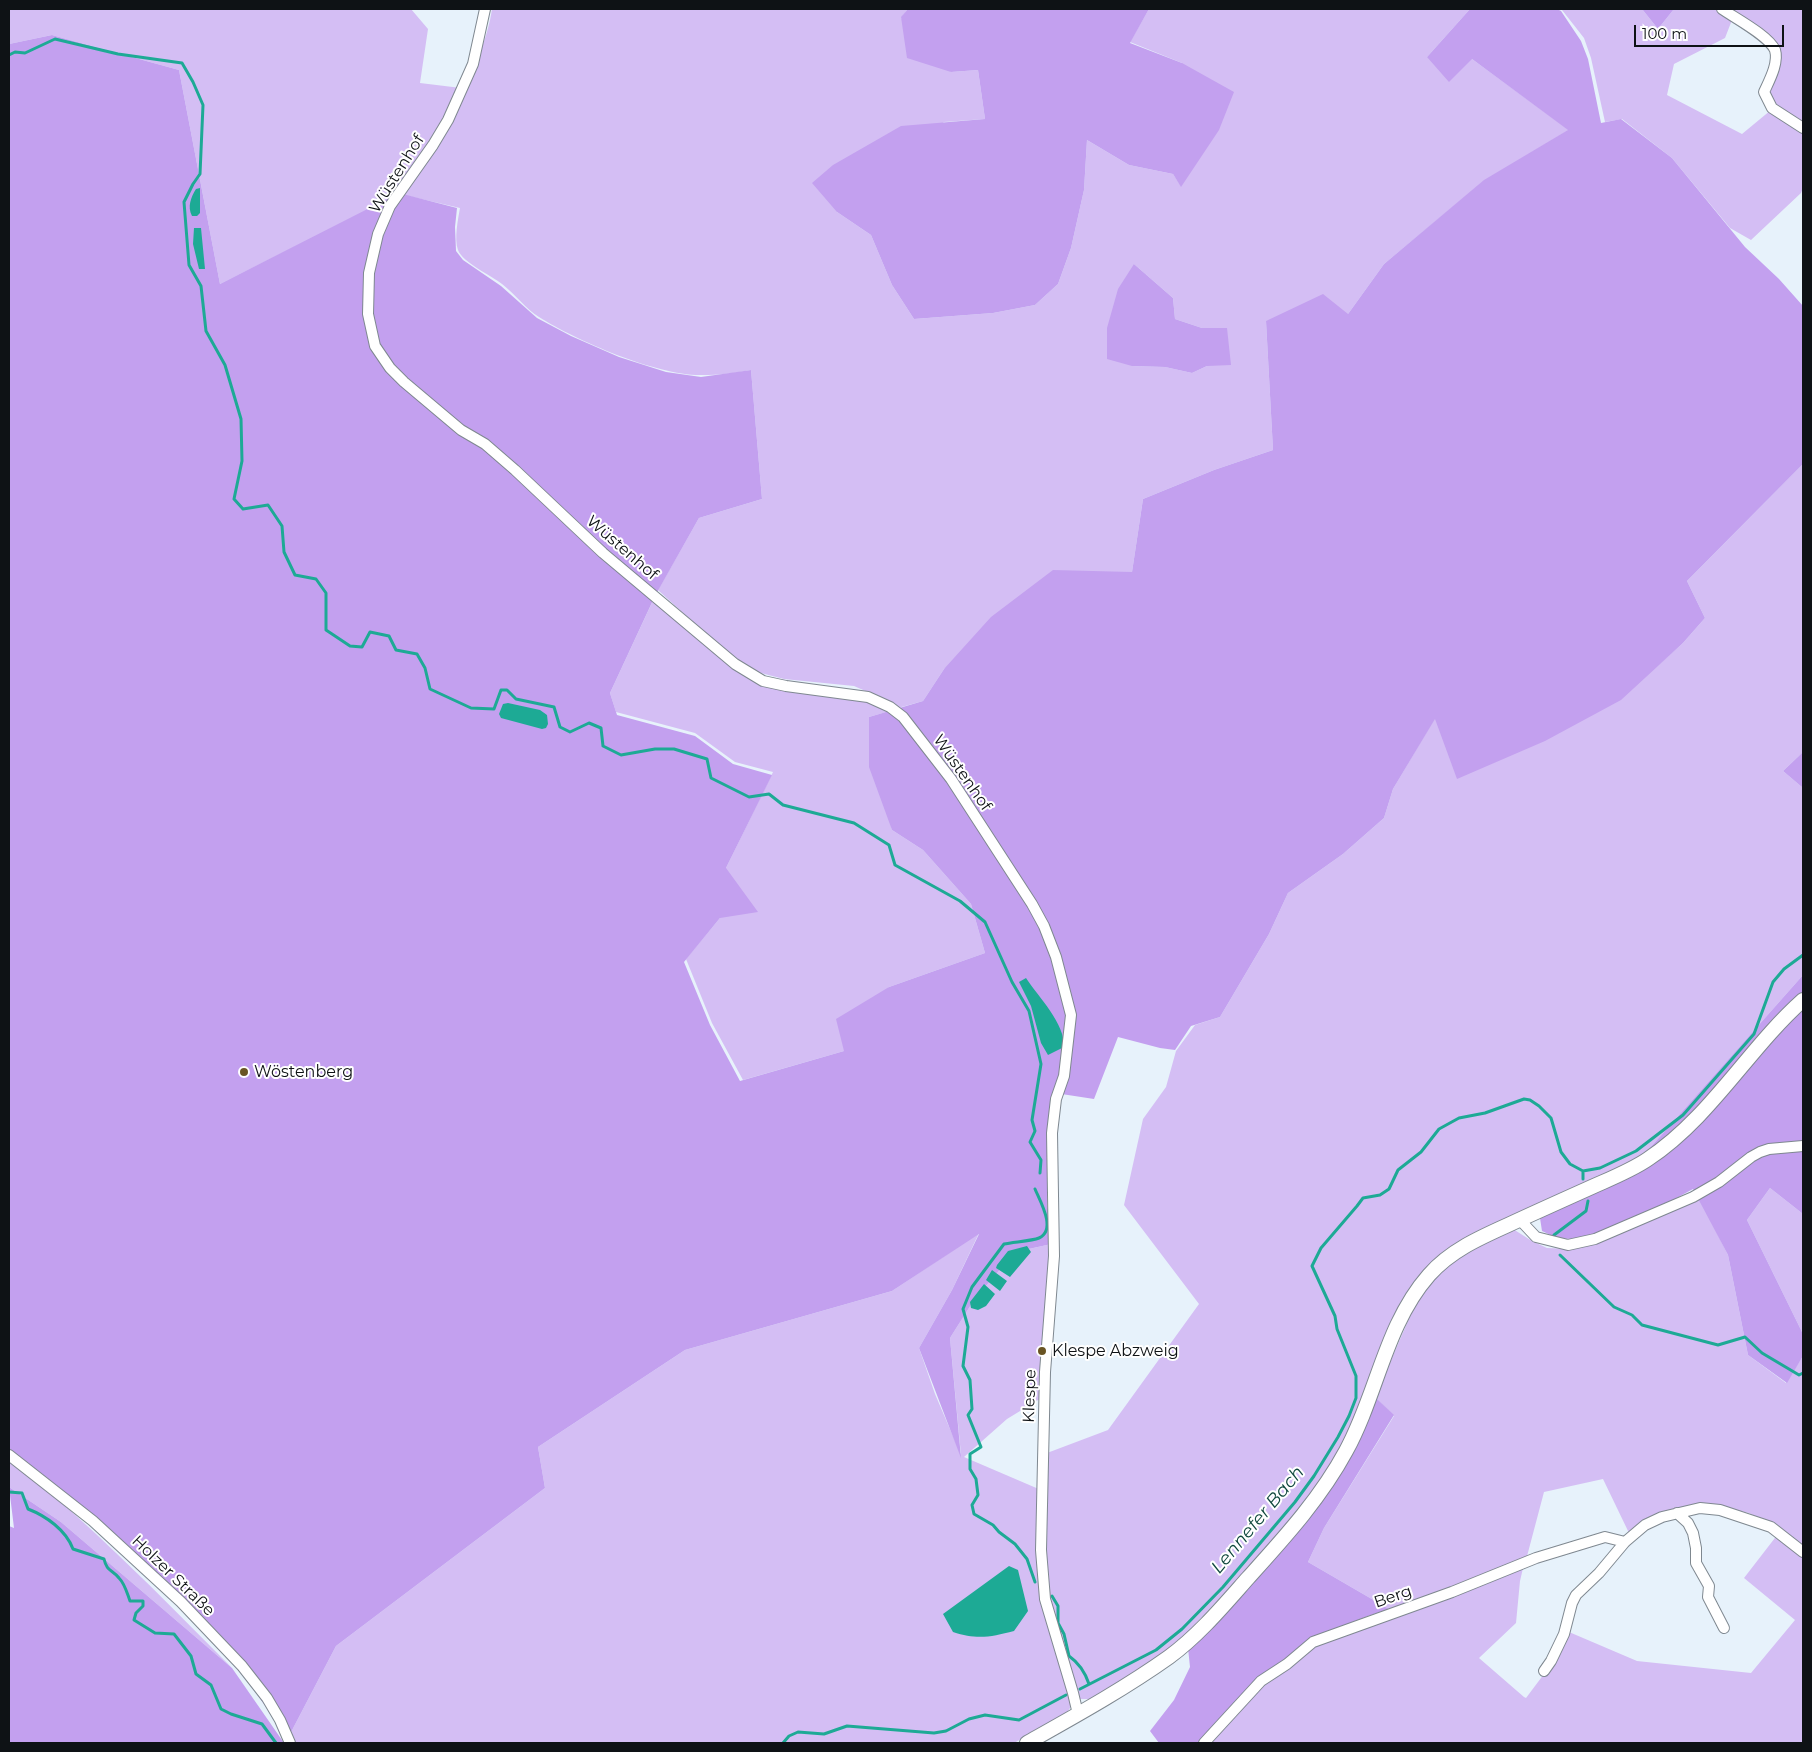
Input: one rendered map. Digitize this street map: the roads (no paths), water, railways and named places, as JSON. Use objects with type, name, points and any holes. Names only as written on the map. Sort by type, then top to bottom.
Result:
[{"type":"main road","points":[[1027,1743],[1078,1714],[1171,1656],[1204,1626],[1300,1520],[1348,1449],[1390,1342],[1414,1294],[1430,1274],[1448,1257],[1474,1241],[1617,1176],[1646,1161],[1676,1139],[1700,1116],[1761,1045],[1803,1000]]},
{"type":"street","name":"Wüstenhof","points":[[484,9],[473,64],[448,120],[433,145],[390,206],[378,234],[369,273],[368,314],[375,346],[390,368],[404,382],[461,430],[484,444],[503,460],[603,553],[735,664],[763,681],[868,697],[890,707],[903,717],[951,779],[1032,904],[1044,926],[1056,957],[1071,1015]]},
{"type":"street","points":[[1722,9],[1766,39],[1774,50],[1775,60],[1772,76],[1764,92],[1772,108],[1803,128]]},
{"type":"street","name":"Klespe","points":[[1071,1015],[1064,1076],[1056,1099],[1052,1133],[1054,1256],[1045,1372],[1042,1550],[1045,1599],[1078,1714]]},
{"type":"street","points":[[1520,1220],[1536,1238],[1568,1245],[1595,1240],[1693,1197],[1719,1182],[1750,1157],[1760,1152],[1769,1149],[1803,1146]]},
{"type":"street","name":"Holzer Straße","points":[[9,1455],[93,1521],[181,1602],[242,1666],[267,1698],[280,1720],[290,1743]]},
{"type":"street","points":[[1544,1671],[1564,1634],[1572,1603],[1576,1596],[1599,1573],[1624,1542],[1645,1526],[1662,1517],[1700,1508],[1727,1512],[1771,1527],[1803,1552]]},
{"type":"street","points":[[1677,1513],[1688,1523],[1693,1533],[1696,1548],[1696,1564],[1709,1586],[1708,1598],[1724,1628]]},
{"type":"street","name":"Berg","points":[[1204,1743],[1261,1681],[1287,1664],[1312,1642],[1460,1589],[1536,1558],[1605,1537],[1624,1542]]},
{"type":"waterway","points":[[9,55],[15,52],[25,53],[55,39],[118,54],[182,63],[193,82],[203,105],[200,174],[184,202],[189,265],[201,286],[206,331],[225,365],[241,419],[242,461],[234,499],[243,509],[268,505],[282,526],[284,552],[295,575],[316,579],[326,593],[326,630],[350,646],[362,647],[370,632],[389,636],[396,650],[417,654],[425,668],[430,689],[471,708],[494,709],[501,690],[507,690],[516,699],[554,707],[560,727],[570,732],[589,723],[601,728],[603,746],[621,755],[655,749],[674,749],[707,759],[711,778],[749,797],[769,794],[783,805],[854,823],[889,845],[895,865],[960,901],[985,922],[1012,982],[1029,1011],[1041,1064],[1032,1120],[1035,1131],[1030,1142],[1041,1160],[1040,1173]]},
{"type":"waterway","name":"Lennefer Bach","points":[[1080,1689],[1156,1650],[1182,1629],[1223,1587],[1295,1502],[1314,1476],[1338,1437],[1356,1398],[1356,1376],[1337,1329],[1335,1316],[1312,1266],[1321,1248],[1363,1198],[1380,1195],[1389,1189],[1398,1170],[1421,1152],[1439,1129],[1459,1118],[1485,1113],[1524,1099],[1530,1100],[1539,1106],[1551,1118],[1561,1152],[1570,1164],[1583,1171],[1600,1168],[1636,1151],[1683,1115],[1754,1034],[1773,982],[1784,969],[1803,955]]},
{"type":"waterway","points":[[1583,1171],[1583,1179]]},
{"type":"waterway","points":[[1035,1189],[1046,1215],[1047,1229],[1039,1238],[1004,1244],[972,1287],[963,1309],[968,1327],[963,1366],[970,1380],[972,1409],[968,1415],[981,1447],[970,1454],[970,1469],[976,1479],[978,1495],[972,1505],[974,1514],[993,1525],[1015,1544],[1027,1559],[1035,1582]]},
{"type":"waterway","points":[[1554,1235],[1586,1211],[1588,1201]]},
{"type":"waterway","points":[[1560,1255],[1614,1307],[1632,1315],[1642,1325],[1718,1345],[1745,1337],[1762,1353],[1799,1375],[1803,1373]]},
{"type":"waterway","points":[[9,1492],[22,1493],[28,1509],[55,1524],[66,1536],[73,1549],[104,1559],[108,1568],[123,1583],[130,1601],[143,1601],[143,1606],[136,1613],[134,1620],[155,1633],[174,1634],[191,1656],[196,1674],[211,1685],[221,1709],[262,1724],[276,1743]]},
{"type":"waterway","points":[[1052,1596],[1058,1606],[1058,1623],[1064,1634],[1069,1656],[1081,1668],[1089,1684]]},
{"type":"waterway","name":"Lennefer Bach","points":[[783,1743],[789,1736],[798,1732],[824,1734],[847,1726],[934,1733],[946,1731],[969,1719],[985,1715],[1019,1720],[1066,1695]]},
{"type":"place","name":"Wöstenberg","points":[[244,1072]]},
{"type":"place","name":"Klespe Abzweig","points":[[1042,1351]]}]
